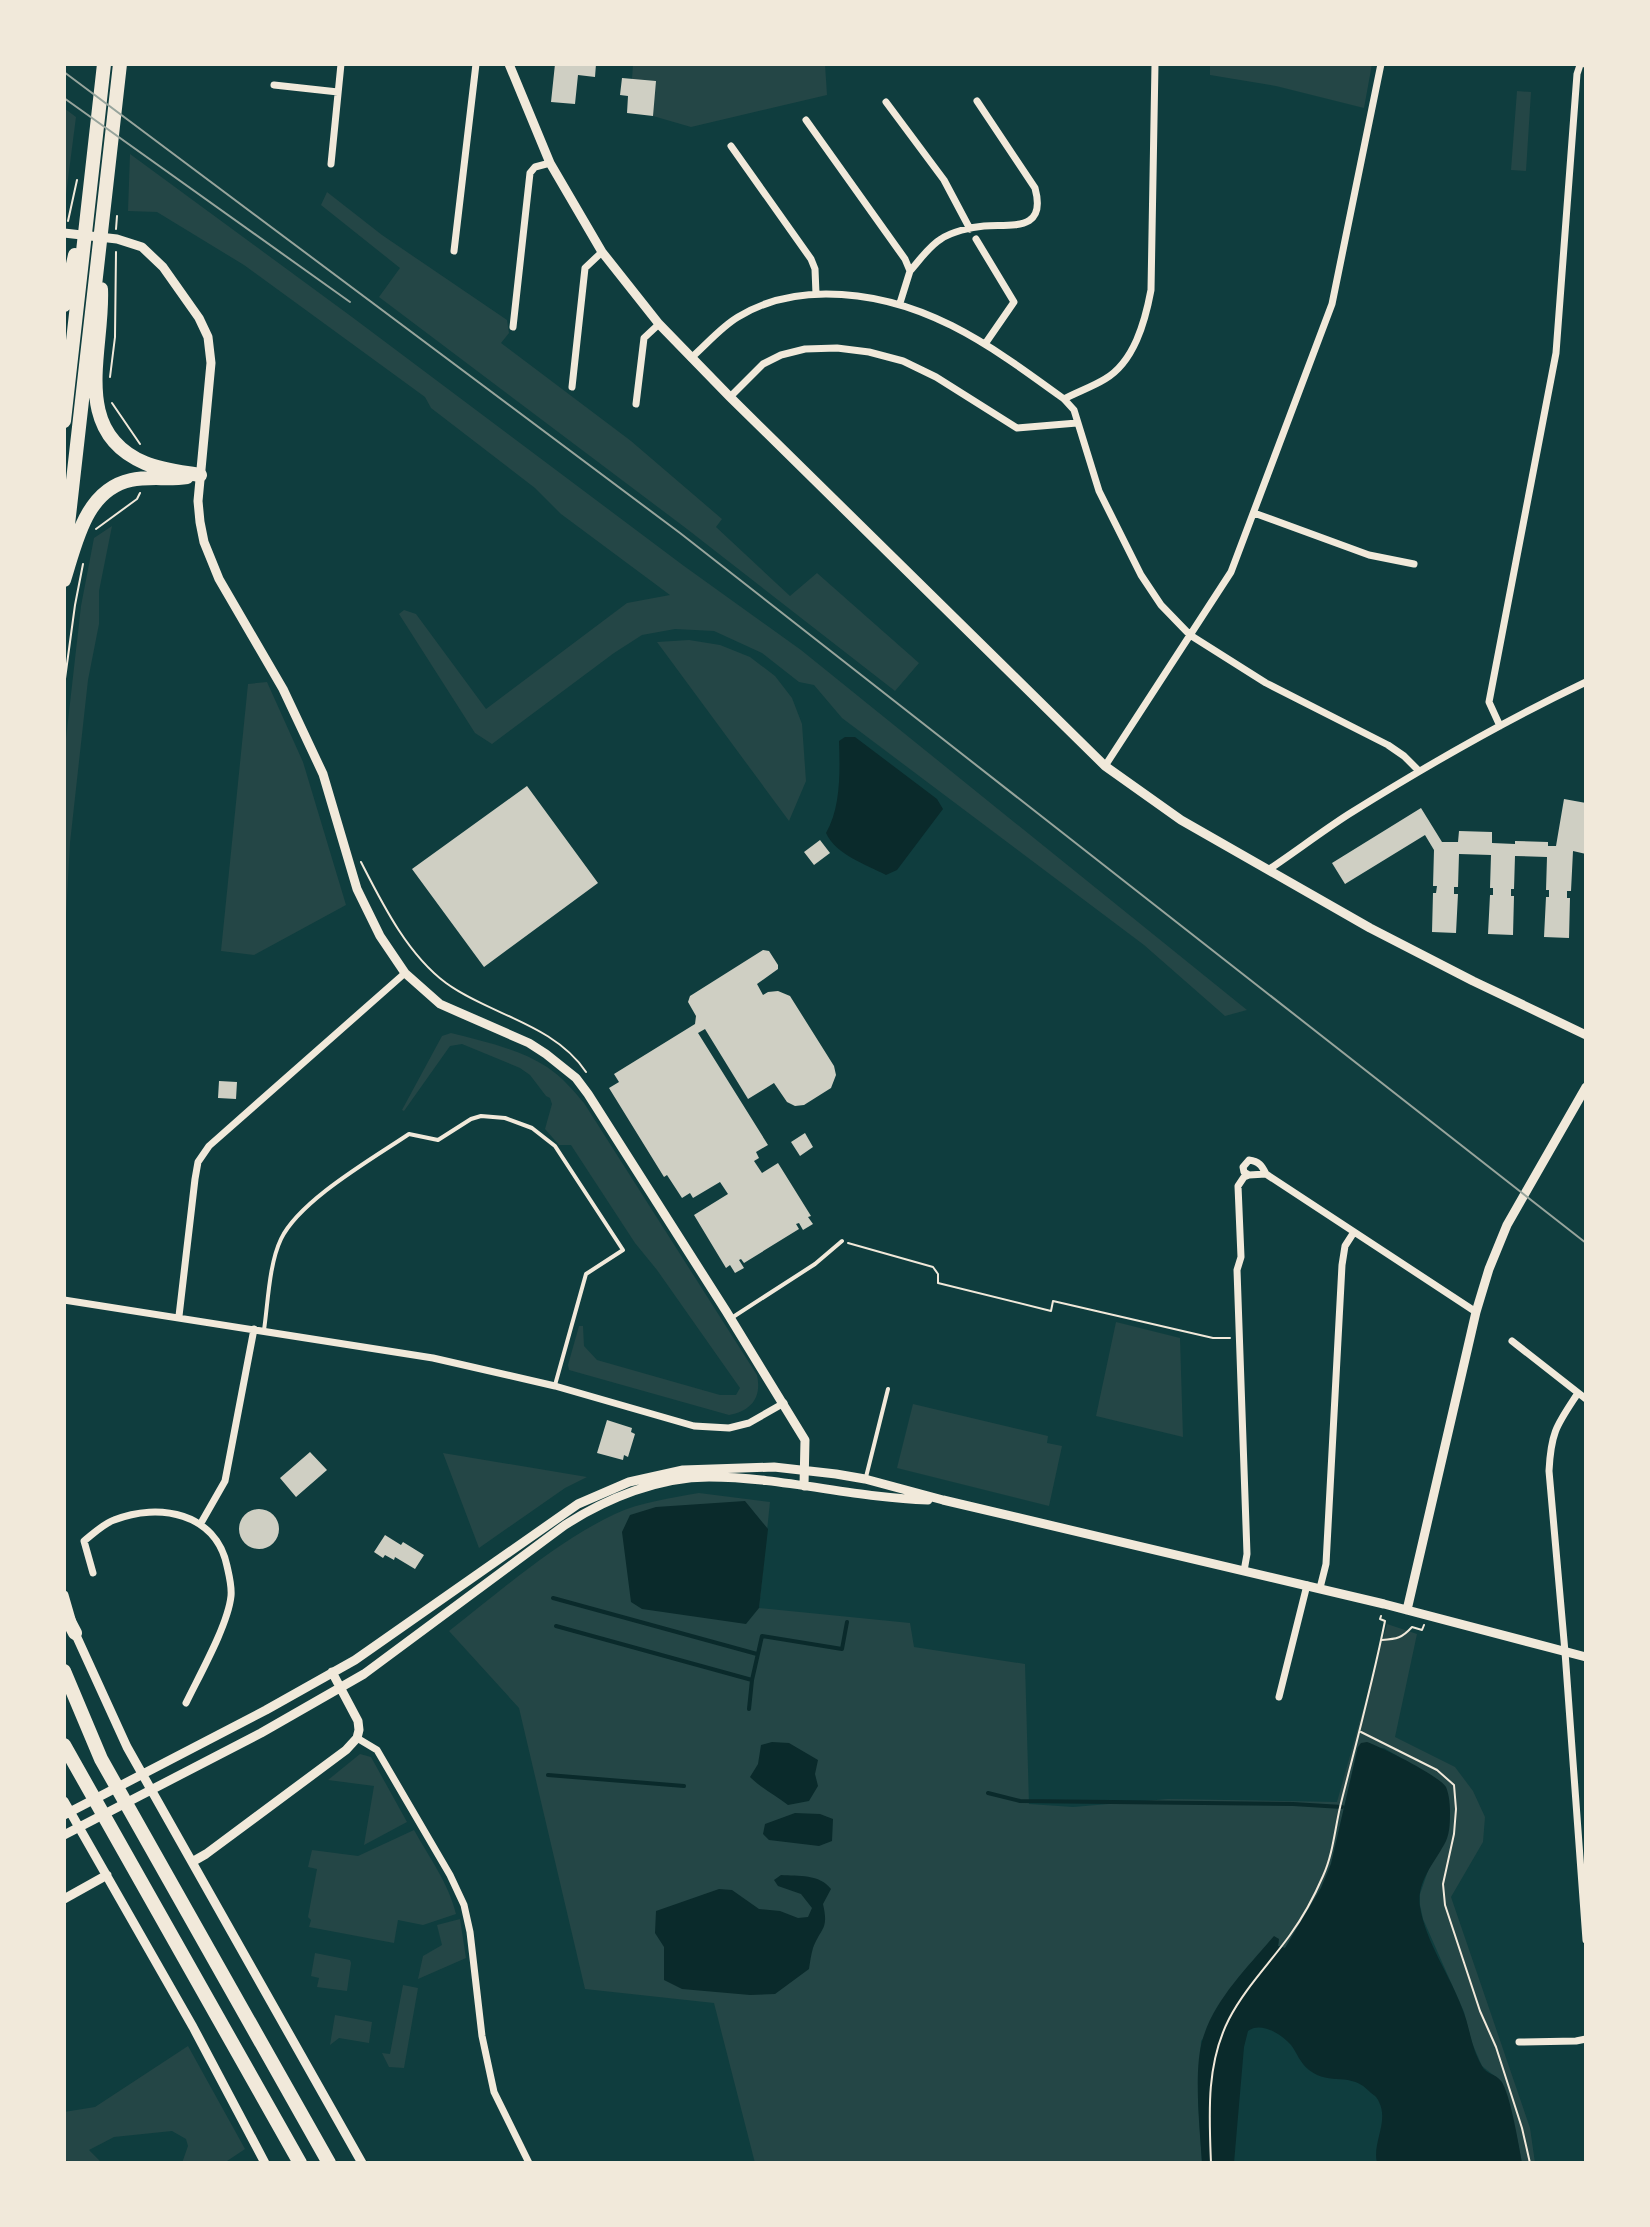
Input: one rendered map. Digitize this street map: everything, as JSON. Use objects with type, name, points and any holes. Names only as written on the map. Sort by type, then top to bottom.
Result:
[{"type":"highway","points":[[64,421],[104,64]]},
{"type":"highway","points":[[64,560],[120,64]]},
{"type":"highway","points":[[64,305],[91,177]]},
{"type":"highway","points":[[99,246],[102,309],[94,382],[97,408],[103,424],[114,441],[144,463],[200,475]]},
{"type":"highway","points":[[64,580],[89,511],[112,488],[128,481],[200,475]]},
{"type":"highway","points":[[64,1612],[75,1633]]},
{"type":"highway","points":[[64,1671],[101,1759],[329,2163]]},
{"type":"highway","points":[[64,1688],[94,1744]]},
{"type":"highway","points":[[64,1745],[300,2163]]},
{"type":"street","points":[[331,164],[341,64]]},
{"type":"street","points":[[454,251],[476,64]]},
{"type":"street","points":[[509,64],[550,163],[602,252],[659,324],[1105,766],[1181,820],[1382,934],[1582,1033]]},
{"type":"street","points":[[1064,399],[1107,378],[1122,363],[1146,317],[1151,290],[1155,64]]},
{"type":"street","points":[[1105,766],[1231,572],[1332,304],[1381,64]]},
{"type":"street","points":[[1500,726],[1489,702],[1556,353],[1577,74],[1582,64]]},
{"type":"street","points":[[274,85],[338,92]]},
{"type":"street","points":[[900,303],[910,271],[941,238],[983,226],[1017,227],[1026,223],[1037,210],[1035,188],[977,101]]},
{"type":"street","points":[[886,102],[944,180],[970,229]]},
{"type":"street","points":[[806,120],[905,259],[910,271]]},
{"type":"street","points":[[731,146],[811,259],[815,269],[816,294]]},
{"type":"street","points":[[513,327],[530,173],[535,167],[550,163]]},
{"type":"street","points":[[64,233],[142,247],[163,267],[193,307],[208,337],[211,363],[200,475],[200,522],[204,542],[219,579],[283,689],[323,774],[357,889],[380,936],[405,973],[440,1004],[529,1043],[576,1078],[618,1139],[805,1440],[804,1486]]},
{"type":"street","points":[[976,239],[1014,302],[985,344]]},
{"type":"street","points":[[572,387],[585,268],[602,252]]},
{"type":"street","points":[[691,358],[735,318],[760,306],[816,294],[868,296],[900,303],[932,315],[985,344],[1064,399],[1074,410],[1099,491],[1141,575],[1161,605],[1190,635],[1266,683],[1388,745],[1419,771]]},
{"type":"street","points":[[636,404],[644,338],[659,324]]},
{"type":"street","points":[[730,397],[763,364],[781,355],[805,349],[837,348],[903,361],[936,377],[1017,428],[1077,423]]},
{"type":"street","points":[[1254,513],[1369,555],[1414,564]]},
{"type":"street","points":[[1268,870],[1419,771],[1586,682]]},
{"type":"street","points":[[179,1316],[198,1162],[209,1146],[405,973]]},
{"type":"street","points":[[1407,1610],[1476,1312],[1489,1269],[1507,1225],[1586,1087]]},
{"type":"street","points":[[1249,1175],[1244,1172],[1245,1163],[1255,1160],[1266,1174],[1476,1312]]},
{"type":"street","points":[[1244,1571],[1247,1554],[1237,1270],[1241,1257],[1238,1192],[1240,1181],[1249,1175],[1266,1174]]},
{"type":"street","points":[[1320,1588],[1326,1564],[1342,1265],[1345,1246],[1354,1232]]},
{"type":"street","points":[[64,1300],[405,1353],[555,1386],[694,1426],[729,1428],[749,1423],[784,1403]]},
{"type":"street","points":[[201,1523],[225,1481],[254,1329]]},
{"type":"street","points":[[1512,1341],[1586,1399]]},
{"type":"street","points":[[1578,1393],[1557,1425],[1551,1441],[1549,1471],[1586,1940]]},
{"type":"street","points":[[64,1815],[355,1660],[569,1510],[629,1482],[683,1470],[742,1467],[806,1470],[865,1479],[1320,1588],[1586,1657]]},
{"type":"street","points":[[64,1835],[341,1689],[565,1525],[610,1500],[656,1484],[708,1477],[894,1499],[943,1500]]},
{"type":"street","points":[[863,1495],[865,1479]]},
{"type":"street","points":[[93,1573],[84,1541],[111,1521],[135,1514],[159,1512],[201,1523],[224,1552],[231,1597],[211,1652],[186,1703]]},
{"type":"street","points":[[1279,1697],[1307,1585]]},
{"type":"street","points":[[64,1595],[75,1633],[127,1747],[362,2163]]},
{"type":"street","points":[[192,1862],[346,1750],[357,1738],[358,1721],[332,1672]]},
{"type":"street","points":[[357,1738],[377,1750],[450,1875],[464,1905],[482,2036],[494,2092],[529,2163]]},
{"type":"street","points":[[64,1801],[197,2034],[265,2163]]},
{"type":"street","points":[[64,1899],[107,1875]]},
{"type":"street","points":[[1519,2042],[1586,2039]]},
{"type":"lane","points":[[264,1330],[275,1258],[281,1239],[308,1204],[409,1134],[438,1140],[471,1119],[481,1116],[505,1118],[532,1128],[555,1146],[623,1250],[586,1274],[555,1386]]},
{"type":"lane","points":[[731,1318],[815,1264],[842,1241]]},
{"type":"lane","points":[[865,1479],[888,1389]]},
{"type":"path","points":[[116,232],[117,220]]},
{"type":"path","points":[[109,383],[115,337],[116,247]]},
{"type":"path","points":[[110,395],[117,411],[140,442],[144,463]]},
{"type":"path","points":[[94,531],[137,499],[143,479]]},
{"type":"path","points":[[64,686],[85,558]]},
{"type":"path","points":[[360,860],[384,907],[407,942],[444,982],[473,1000],[530,1025],[576,1058],[591,1080]]},
{"type":"path","points":[[842,1241],[933,1267],[938,1274],[938,1283],[1024,1305],[1051,1311],[1053,1301],[1213,1338],[1239,1337]]},
{"type":"path","points":[[1211,2163],[1208,2110],[1213,2065],[1221,2038],[1240,2000],[1289,1936],[1325,1873],[1381,1640],[1385,1621],[1380,1619],[1384,1604]]},
{"type":"path","points":[[1381,1640],[1398,1639],[1412,1627],[1422,1630],[1426,1616]]},
{"type":"path","points":[[1360,1732],[1437,1770],[1454,1785],[1455,1821],[1443,1884],[1445,1905],[1514,2101],[1530,2163]]},
{"type":"shaded area","points":[[633,64],[825,64],[827,95],[691,127],[653,116],[632,79]]},
{"type":"shaded area","points":[[1210,64],[1372,64],[1364,108],[1276,86],[1210,75]]},
{"type":"shaded area","points":[[1517,91],[1531,92],[1526,171],[1511,170]]},
{"type":"shaded area","points":[[64,108],[76,117],[64,210]]},
{"type":"shaded area","points":[[130,154],[801,650],[1247,1010],[1225,1016],[1144,945],[842,718],[814,685],[799,682],[762,653],[714,631],[675,629],[642,635],[492,744],[475,733],[399,614],[404,610],[416,614],[486,709],[627,603],[670,595],[561,514],[535,488],[431,408],[425,397],[244,265],[157,212],[128,211]]},
{"type":"shaded area","points":[[327,192],[382,235],[507,320],[509,333],[501,343],[631,441],[722,519],[716,527],[790,596],[817,573],[919,663],[895,691],[687,529],[379,297],[400,268],[321,205]]},
{"type":"shaded area","points":[[112,526],[99,591],[99,624],[88,680],[70,843],[64,951],[64,756],[81,606],[94,538]]},
{"type":"shaded area","points":[[689,640],[720,645],[750,657],[775,676],[792,698],[802,724],[806,781],[789,821],[657,642]]},
{"type":"shaded area","points":[[267,682],[303,762],[346,905],[254,955],[221,951],[248,684]]},
{"type":"shaded area","points":[[845,737],[855,737],[937,799],[943,809],[897,870],[886,875],[844,853],[826,833],[837,800],[839,741]]},
{"type":"shaded area","points":[[451,1033],[525,1055],[558,1075],[584,1103],[757,1375],[758,1390],[749,1407],[729,1415],[569,1370],[579,1326],[583,1326],[584,1346],[597,1360],[720,1395],[736,1395],[740,1388],[635,1243],[571,1145],[559,1145],[545,1129],[552,1104],[530,1075],[462,1044],[450,1046],[402,1110],[442,1036]]},
{"type":"shaded area","points":[[1116,1322],[1180,1338],[1183,1437],[1096,1416]]},
{"type":"shaded area","points":[[913,1404],[1048,1436],[1047,1443],[1062,1446],[1049,1506],[897,1468]]},
{"type":"shaded area","points":[[443,1453],[587,1477],[565,1488],[479,1548]]},
{"type":"shaded area","points":[[699,1493],[770,1502],[759,1608],[910,1623],[914,1647],[1025,1664],[1029,1804],[1073,1807],[1168,1799],[1337,1802],[1387,1624],[1417,1634],[1395,1737],[1455,1767],[1473,1791],[1485,1817],[1483,1842],[1451,1897],[1530,2128],[1535,2163],[1522,2163],[1502,2082],[1482,2066],[1464,2012],[1423,1919],[1420,1894],[1430,1865],[1435,1778],[1384,1748],[1358,1747],[1331,1864],[1321,1888],[1285,1948],[1278,1946],[1279,1941],[1201,2041],[1198,2100],[1202,2163],[755,2163],[714,2003],[585,1989],[519,1708],[449,1631],[529,1568],[593,1526],[635,1506]]},
{"type":"shaded area","points":[[745,1501],[768,1529],[759,1608],[746,1624],[642,1609],[631,1602],[622,1532],[630,1515],[656,1507]]},
{"type":"shaded area","points":[[1367,1742],[1422,1769],[1446,1787],[1450,1808],[1448,1834],[1427,1872],[1421,1889],[1420,1907],[1427,1933],[1462,2008],[1478,2059],[1484,2069],[1499,2079],[1508,2096],[1522,2163],[1377,2163],[1382,2110],[1377,2098],[1356,2082],[1317,2075],[1306,2067],[1282,2037],[1259,2027],[1248,2031],[1244,2047],[1234,2163],[1202,2163],[1198,2066],[1208,2024],[1233,1984],[1274,1936],[1279,1939],[1278,1946],[1285,1948],[1321,1888],[1331,1864],[1358,1747]]},
{"type":"shaded area","points":[[789,1743],[818,1760],[815,1774],[818,1786],[809,1801],[788,1805],[750,1777],[758,1764],[761,1745]]},
{"type":"shaded area","points":[[360,1754],[371,1757],[407,1822],[364,1845],[374,1786],[328,1780]]},
{"type":"shaded area","points":[[795,1813],[820,1814],[833,1819],[832,1841],[819,1846],[769,1840],[763,1834],[765,1824]]},
{"type":"shaded area","points":[[414,1830],[444,1881],[456,1914],[423,1925],[398,1920],[394,1943],[309,1927],[317,1869],[308,1867],[312,1850],[358,1856]]},
{"type":"shaded area","points":[[781,1875],[815,1878],[831,1889],[823,1904],[825,1924],[813,1948],[809,1969],[775,1994],[682,1989],[664,1980],[664,1947],[655,1933],[656,1911],[719,1889],[732,1890],[759,1909],[780,1911],[798,1918],[808,1917],[812,1908],[801,1894],[778,1886],[774,1880]]},
{"type":"shaded area","points":[[460,1919],[466,1958],[418,1979],[423,1956],[442,1945],[437,1925]]},
{"type":"shaded area","points":[[315,1953],[350,1960],[347,1991],[317,1987],[319,1978],[311,1976]]},
{"type":"shaded area","points":[[403,1985],[418,1988],[404,2068],[389,2067],[382,2053],[390,2054]]},
{"type":"shaded area","points":[[335,2015],[372,2022],[369,2043],[339,2038],[330,2045]]},
{"type":"shaded area","points":[[188,2046],[245,2149],[224,2163],[182,2163],[188,2146],[186,2139],[172,2131],[114,2137],[89,2150],[102,2163],[64,2163],[64,2112],[95,2107]]},
{"type":"building","points":[[555,64],[596,64],[595,77],[578,75],[575,104],[551,102]]},
{"type":"building","points":[[622,78],[656,81],[653,116],[627,113],[628,96],[620,95]]},
{"type":"building","points":[[527,786],[598,883],[484,967],[412,869]]},
{"type":"building","points":[[1564,799],[1586,803],[1586,854],[1573,851],[1571,891],[1567,891],[1567,898],[1570,898],[1569,938],[1544,937],[1546,897],[1549,897],[1549,890],[1546,890],[1547,857],[1515,856],[1514,889],[1511,889],[1511,896],[1514,896],[1513,935],[1488,934],[1490,895],[1493,895],[1493,888],[1490,888],[1491,855],[1459,854],[1458,887],[1454,887],[1454,894],[1458,894],[1456,933],[1432,932],[1433,893],[1436,893],[1437,886],[1433,886],[1434,850],[1425,835],[1345,884],[1332,863],[1421,808],[1442,842],[1458,842],[1459,831],[1492,832],[1492,843],[1548,842],[1548,846],[1556,846]]},
{"type":"building","points":[[820,840],[830,853],[814,865],[804,852]]},
{"type":"building","points":[[763,950],[769,951],[778,969],[757,984],[763,995],[778,991],[790,996],[834,1066],[836,1075],[831,1088],[804,1105],[795,1106],[787,1102],[774,1083],[748,1099],[705,1029],[698,1033],[768,1145],[756,1152],[759,1158],[754,1161],[762,1173],[778,1163],[813,1224],[803,1230],[799,1223],[796,1224],[799,1229],[744,1263],[739,1260],[744,1268],[735,1273],[730,1265],[726,1268],[694,1215],[728,1194],[720,1182],[693,1198],[690,1193],[682,1198],[667,1175],[664,1177],[609,1088],[619,1082],[614,1074],[695,1024],[696,1016],[688,1002],[690,996]]},
{"type":"building","points":[[219,1081],[237,1082],[236,1099],[218,1098]]},
{"type":"building","points":[[805,1133],[813,1147],[800,1156],[791,1142]]},
{"type":"building","points":[[607,1420],[632,1428],[631,1432],[635,1434],[628,1457],[624,1455],[623,1460],[597,1453]]},
{"type":"building","points":[[310,1452],[327,1470],[296,1497],[280,1478]]},
{"type":"building","points":[[259,1509],[273,1515],[279,1529],[273,1543],[259,1549],[245,1543],[239,1529],[245,1515]]},
{"type":"building","points":[[385,1535],[424,1555],[415,1569],[395,1557],[394,1560],[385,1555],[383,1558],[374,1552]]},
{"type":"waterway","points":[[553,1598],[757,1654]]},
{"type":"waterway","points":[[749,1709],[762,1636],[842,1649],[847,1622]]},
{"type":"waterway","points":[[556,1626],[752,1680]]},
{"type":"waterway","points":[[548,1775],[684,1786]]},
{"type":"waterway","points":[[988,1793],[1020,1801],[1342,1807]]},
{"type":"tram line","points":[[64,72],[680,533],[1586,1243]]},
{"type":"tram line","points":[[64,98],[350,302]]}]
